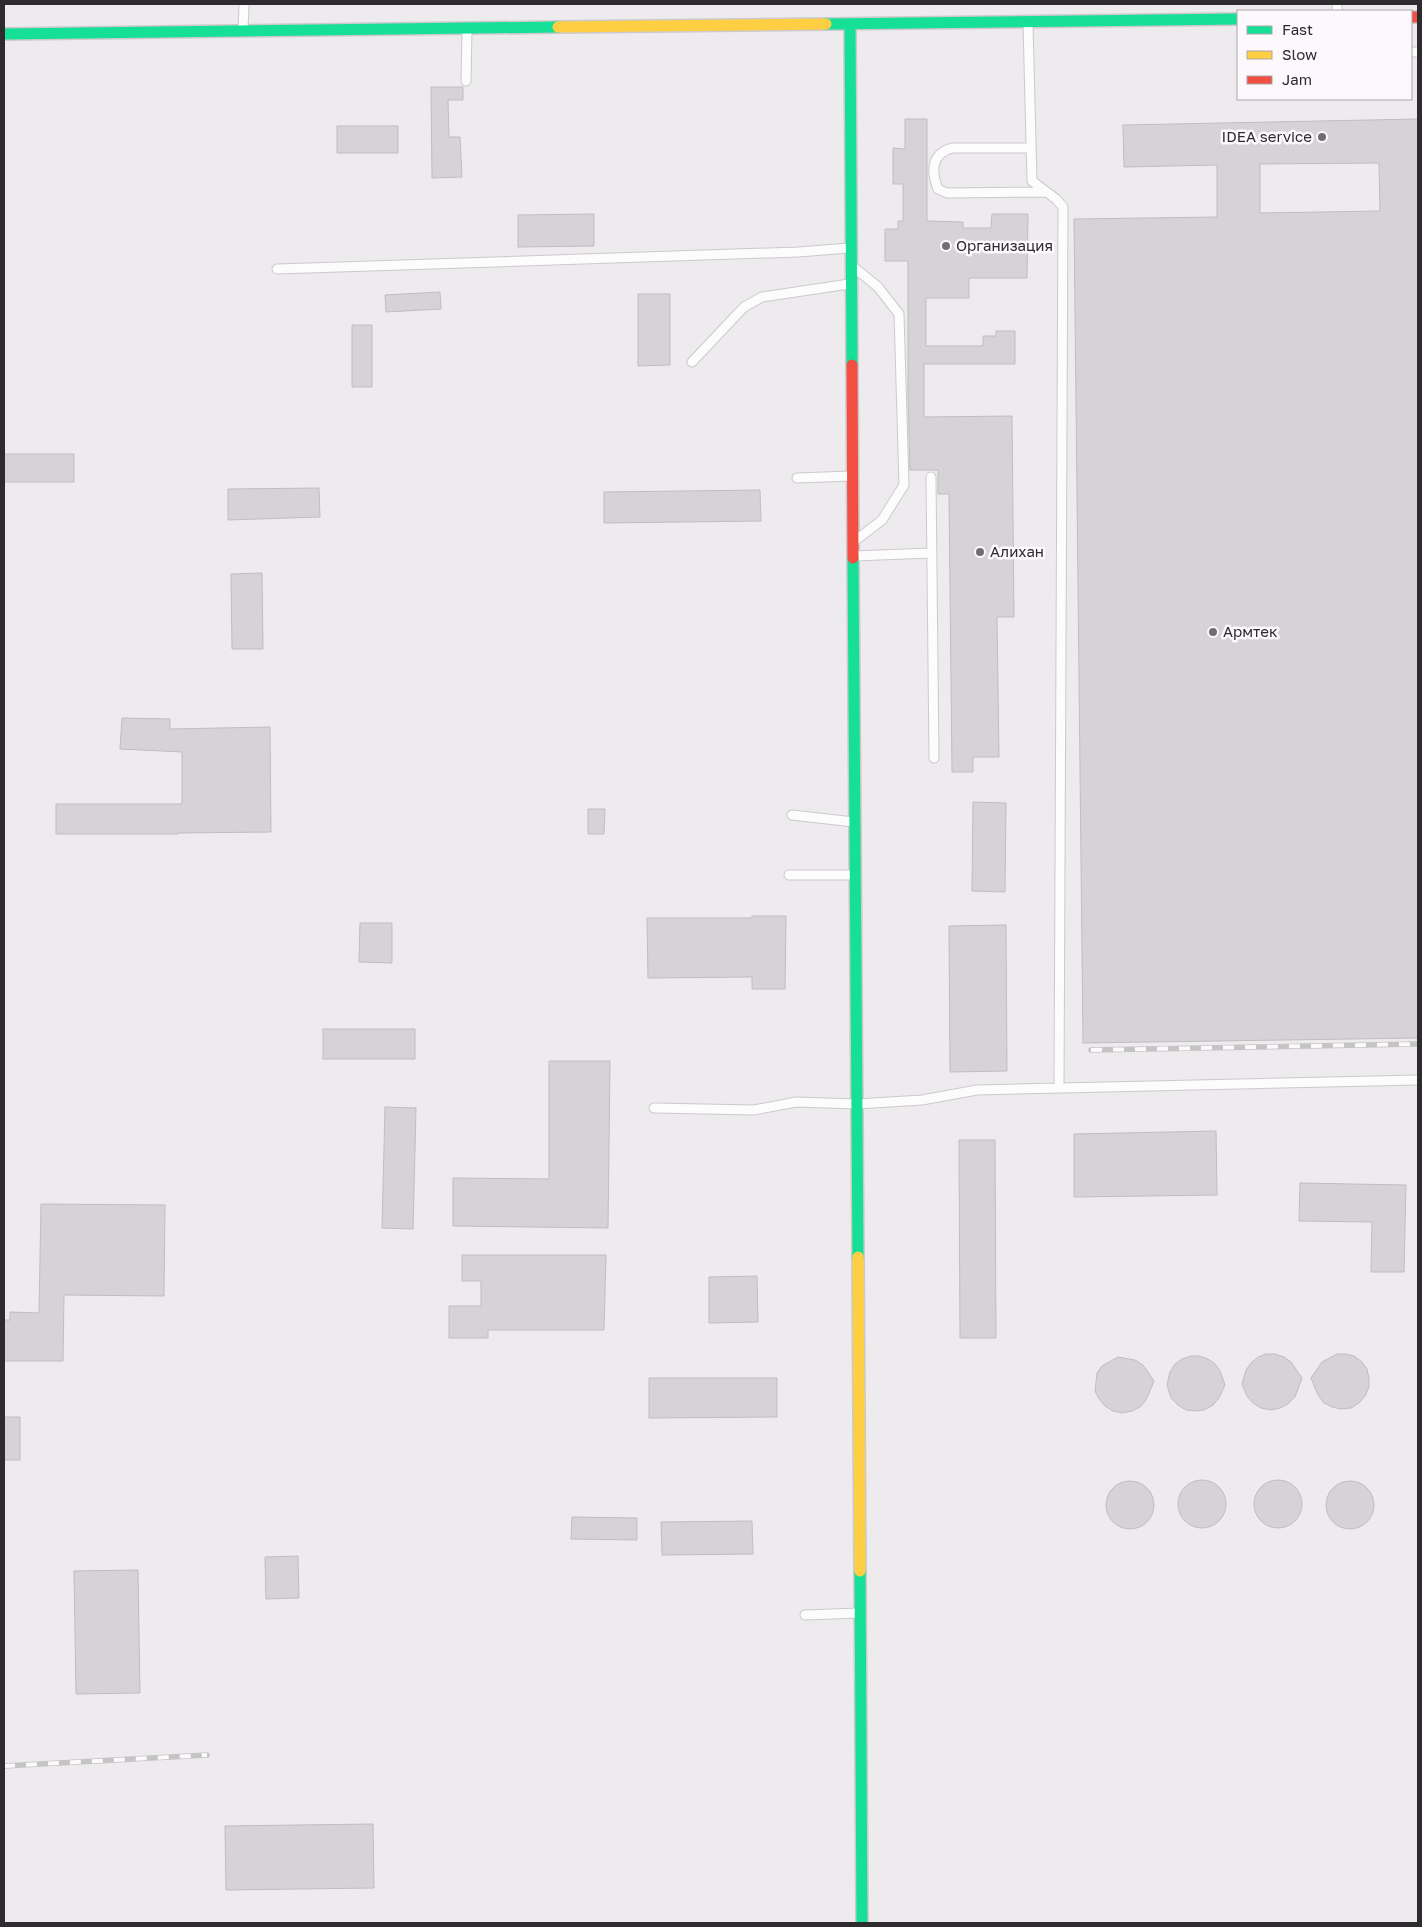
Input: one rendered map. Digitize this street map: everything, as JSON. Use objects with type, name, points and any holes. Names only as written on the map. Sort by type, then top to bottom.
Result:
[{"type":"street","points":[[4,34],[1237,19]]},
{"type":"street","points":[[850,24],[862,1923]]},
{"type":"lane","points":[[243,30],[244,4]]},
{"type":"lane","points":[[1028,22],[1032,181],[1056,199],[1063,207],[1059,1088]]},
{"type":"lane","points":[[466,80],[467,28]]},
{"type":"lane","points":[[1030,148],[952,148],[942,151],[936,160],[933,176],[938,188],[947,193],[1046,192]]},
{"type":"lane","points":[[277,269],[852,248]]},
{"type":"lane","points":[[852,265],[878,287],[899,314],[904,485],[882,520],[854,542]]},
{"type":"lane","points":[[692,362],[744,307],[762,297],[852,284]]},
{"type":"lane","points":[[797,478],[853,476]]},
{"type":"lane","points":[[931,477],[934,758]]},
{"type":"lane","points":[[854,556],[932,553]]},
{"type":"lane","points":[[792,816],[856,822]]},
{"type":"lane","points":[[789,875],[856,875]]},
{"type":"lane","points":[[654,1108],[754,1110],[796,1102],[857,1104],[922,1100],[977,1090],[1418,1080]]},
{"type":"lane","points":[[805,1615],[860,1613]]},
{"type":"building","points":[[431,87],[463,87],[463,100],[448,100],[449,137],[460,137],[462,177],[432,178]]},
{"type":"building","points":[[905,119],[927,119],[927,221],[963,222],[963,228],[991,228],[992,214],[1028,214],[1027,278],[969,278],[969,298],[926,298],[926,346],[983,346],[983,336],[996,336],[996,331],[1015,331],[1015,364],[924,364],[924,417],[1012,416],[1014,617],[997,617],[999,757],[973,757],[973,772],[952,772],[949,494],[938,494],[938,470],[910,470],[908,261],[885,261],[885,229],[898,229],[898,221],[903,221],[903,184],[893,184],[893,148],[905,149]]},
{"type":"building","points":[[1418,119],[1418,1038],[1083,1043],[1074,219],[1217,217],[1217,165],[1124,167],[1123,125]],"holes":[[[1379,163],[1380,211],[1260,213],[1260,164]]]},
{"type":"building","points":[[337,126],[398,126],[398,153],[337,153]]},
{"type":"building","points":[[594,214],[594,246],[518,247],[518,215]]},
{"type":"building","points":[[440,292],[441,309],[386,312],[385,295]]},
{"type":"building","points":[[638,294],[670,294],[670,365],[638,366]]},
{"type":"building","points":[[352,325],[372,325],[372,387],[352,387]]},
{"type":"building","points":[[4,454],[74,454],[74,482],[4,482]]},
{"type":"building","points":[[319,488],[320,517],[228,520],[228,489]]},
{"type":"building","points":[[760,490],[761,521],[604,523],[604,492]]},
{"type":"building","points":[[262,573],[263,649],[232,649],[231,574]]},
{"type":"building","points":[[122,718],[170,719],[170,729],[270,727],[271,832],[56,834],[56,804],[182,804],[182,752],[120,749]]},
{"type":"building","points":[[973,802],[1006,803],[1005,892],[972,891]]},
{"type":"building","points":[[588,809],[605,809],[604,834],[588,834]]},
{"type":"building","points":[[752,916],[786,916],[785,989],[752,989],[752,977],[648,978],[647,918],[752,918]]},
{"type":"building","points":[[360,923],[392,923],[392,963],[359,962]]},
{"type":"building","points":[[1006,925],[1007,1071],[950,1072],[949,926]]},
{"type":"building","points":[[323,1029],[415,1029],[415,1059],[323,1059]]},
{"type":"building","points":[[549,1061],[610,1061],[608,1228],[453,1226],[453,1178],[549,1179]]},
{"type":"building","points":[[385,1107],[416,1108],[413,1229],[382,1228]]},
{"type":"building","points":[[1216,1131],[1217,1195],[1074,1197],[1074,1134]]},
{"type":"building","points":[[959,1140],[995,1140],[996,1338],[960,1338]]},
{"type":"building","points":[[1300,1183],[1406,1185],[1404,1272],[1371,1272],[1372,1222],[1299,1221]]},
{"type":"building","points":[[41,1204],[165,1205],[164,1296],[64,1295],[63,1361],[4,1361],[4,1320],[10,1320],[10,1312],[39,1313]]},
{"type":"building","points":[[462,1255],[606,1255],[604,1330],[488,1330],[488,1338],[449,1338],[449,1306],[481,1306],[481,1281],[462,1281]]},
{"type":"building","points":[[757,1276],[758,1322],[709,1323],[709,1277]]},
{"type":"building","points":[[1266,1354],[1284,1357],[1291,1362],[1302,1378],[1295,1397],[1288,1404],[1271,1410],[1261,1408],[1253,1403],[1247,1396],[1242,1384],[1246,1370],[1251,1363],[1258,1357]]},
{"type":"building","points":[[1337,1354],[1354,1356],[1367,1369],[1369,1387],[1359,1403],[1351,1408],[1341,1409],[1324,1403],[1318,1395],[1311,1378],[1322,1362]]},
{"type":"building","points":[[1191,1356],[1208,1359],[1215,1364],[1220,1371],[1225,1385],[1219,1398],[1213,1405],[1204,1410],[1186,1410],[1178,1405],[1171,1398],[1167,1385],[1170,1372],[1175,1364]]},
{"type":"building","points":[[1118,1357],[1135,1360],[1143,1365],[1154,1381],[1146,1400],[1140,1407],[1122,1413],[1113,1411],[1105,1406],[1095,1391],[1097,1373],[1102,1366]]},
{"type":"building","points":[[649,1378],[777,1378],[777,1417],[649,1418]]},
{"type":"building","points":[[4,1417],[20,1417],[20,1460],[4,1460]]},
{"type":"building","points":[[1202,1480],[1211,1482],[1219,1487],[1224,1495],[1226,1504],[1224,1513],[1219,1521],[1211,1526],[1202,1528],[1193,1526],[1185,1521],[1180,1513],[1178,1504],[1180,1495],[1185,1487],[1193,1482]]},
{"type":"building","points":[[1278,1480],[1287,1482],[1295,1487],[1300,1495],[1302,1504],[1300,1513],[1295,1521],[1287,1526],[1278,1528],[1269,1526],[1261,1521],[1256,1513],[1254,1504],[1256,1495],[1261,1487],[1269,1482]]},
{"type":"building","points":[[1130,1481],[1139,1483],[1147,1488],[1152,1496],[1154,1505],[1152,1514],[1147,1522],[1139,1527],[1130,1529],[1121,1527],[1113,1522],[1108,1514],[1106,1505],[1108,1496],[1113,1488],[1121,1483]]},
{"type":"building","points":[[1350,1481],[1359,1483],[1367,1488],[1372,1496],[1374,1505],[1372,1514],[1367,1522],[1359,1527],[1350,1529],[1341,1527],[1333,1522],[1328,1514],[1326,1505],[1328,1496],[1333,1488],[1341,1483]]},
{"type":"building","points":[[572,1517],[637,1518],[637,1540],[571,1539]]},
{"type":"building","points":[[752,1521],[753,1554],[662,1555],[661,1522]]},
{"type":"building","points":[[298,1556],[299,1598],[266,1599],[265,1557]]},
{"type":"building","points":[[138,1570],[140,1693],[76,1694],[74,1571]]},
{"type":"building","points":[[373,1824],[374,1888],[226,1890],[225,1826]]},
{"type":"railway","points":[[1091,1050],[1418,1044]]},
{"type":"railway","points":[[4,1766],[207,1755]]},
{"type":"traffic: fast","points":[[826,24],[1237,19]]},
{"type":"traffic: fast","points":[[850,24],[852,365]]},
{"type":"traffic: fast","points":[[4,34],[558,27]]},
{"type":"traffic: fast","points":[[853,558],[858,1257]]},
{"type":"traffic: fast","points":[[860,1571],[862,1923]]},
{"type":"traffic: slow","points":[[558,27],[826,24]]},
{"type":"traffic: slow","points":[[858,1257],[860,1571]]},
{"type":"traffic: jam","points":[[1412,17],[1418,17]]},
{"type":"traffic: jam","points":[[852,365],[853,558]]},
{"type":"place","name":"IDEA service","points":[[1322,137]]},
{"type":"place","name":"Организация","points":[[946,246]]},
{"type":"place","name":"Алихан","points":[[980,552]]},
{"type":"place","name":"Армтек","points":[[1213,632]]}]
